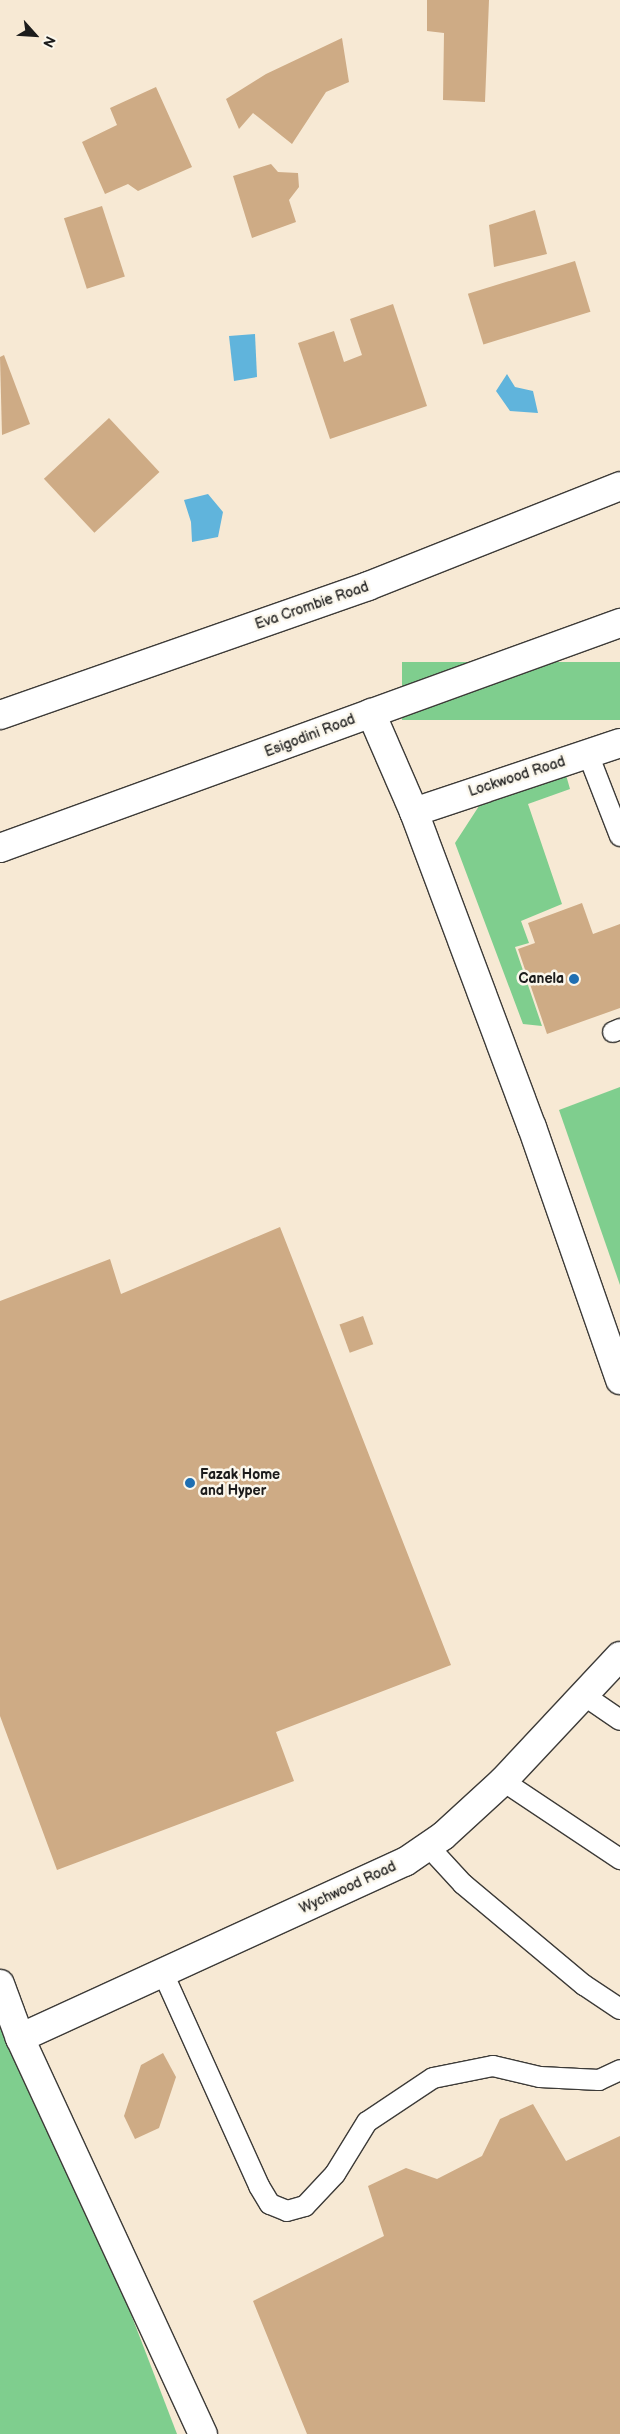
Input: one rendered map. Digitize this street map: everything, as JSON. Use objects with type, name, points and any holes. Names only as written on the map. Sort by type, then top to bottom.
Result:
[{"type":"street","name":"Eva Crombie Road","points":[[0,715],[368,586],[620,486]]},
{"type":"street","name":"Esigodini Road","points":[[0,848],[620,623]]},
{"type":"street","points":[[372,713],[414,812],[532,1127],[620,1380]]},
{"type":"street","name":"Lockwood Road","points":[[414,812],[620,743]]},
{"type":"street","name":"Wychwood Road","points":[[20,2038],[405,1862],[428,1846],[503,1781],[585,1696],[620,1656]]},
{"type":"street","points":[[0,1984],[20,2038],[203,2434]]},
{"type":"lane","points":[[588,754],[620,836]]},
{"type":"lane","points":[[585,1696],[620,1720]]},
{"type":"lane","points":[[503,1781],[620,1859]]},
{"type":"lane","points":[[428,1846],[463,1884],[584,1985],[620,2009]]},
{"type":"lane","points":[[163,1973],[259,2186],[270,2204],[287,2211],[305,2206],[335,2174],[367,2122],[432,2078],[493,2066],[540,2077],[599,2080],[620,2070]]},
{"type":"green space","points":[[402,662],[620,662],[620,720],[402,720]]},
{"type":"green space","points":[[566,775],[570,789],[528,804],[562,904],[521,921],[529,943],[515,947],[542,1026],[523,1024],[455,843],[479,806]]},
{"type":"green space","points":[[620,1087],[620,1285],[559,1110]]},
{"type":"green space","points":[[0,1973],[177,2434],[0,2434]]},
{"type":"water","points":[[255,334],[257,377],[234,381],[229,336]]},
{"type":"water","points":[[507,374],[515,387],[533,391],[538,413],[510,411],[496,391]]},
{"type":"water","points":[[208,494],[223,512],[218,537],[192,542],[191,522],[184,500]]},
{"type":"building","points":[[427,0],[489,0],[485,102],[443,100],[444,33],[427,31]]},
{"type":"building","points":[[342,38],[349,82],[326,92],[292,144],[253,113],[239,129],[226,99],[266,74]]},
{"type":"building","points":[[156,87],[192,167],[138,191],[128,184],[105,194],[82,142],[117,125],[110,108]]},
{"type":"building","points":[[271,164],[278,172],[298,173],[299,187],[289,200],[296,222],[252,238],[233,176]]},
{"type":"building","points":[[102,206],[125,276],[87,289],[64,218]]},
{"type":"building","points":[[535,210],[547,254],[494,267],[489,225]]},
{"type":"building","points":[[575,261],[590,312],[483,344],[468,294]]},
{"type":"building","points":[[393,304],[427,406],[330,439],[298,343],[334,331],[344,362],[362,355],[350,319]]},
{"type":"building","points":[[4,355],[30,424],[2,435],[0,357]]},
{"type":"building","points":[[109,418],[159,472],[94,533],[44,479]]},
{"type":"building","name":"Canela","points":[[582,903],[593,934],[620,924],[620,1008],[547,1034],[518,949],[535,943],[528,923]]},
{"type":"building","name":"Fazak Home and Hyper","points":[[280,1227],[451,1665],[276,1732],[294,1781],[57,1870],[0,1716],[0,1301],[110,1259],[121,1294]]},
{"type":"building","points":[[363,1316],[373,1344],[350,1353],[340,1325]]},
{"type":"building","points":[[163,2053],[176,2077],[159,2128],[135,2139],[124,2116],[141,2065]]},
{"type":"building","points":[[533,2104],[566,2161],[620,2136],[620,2434],[307,2434],[253,2301],[384,2236],[368,2186],[406,2168],[437,2179],[482,2156],[500,2119]]},
{"type":"place","name":"Canela","points":[[574,979]]},
{"type":"place","name":"Fazak Home and Hyper","points":[[190,1483]]}]
